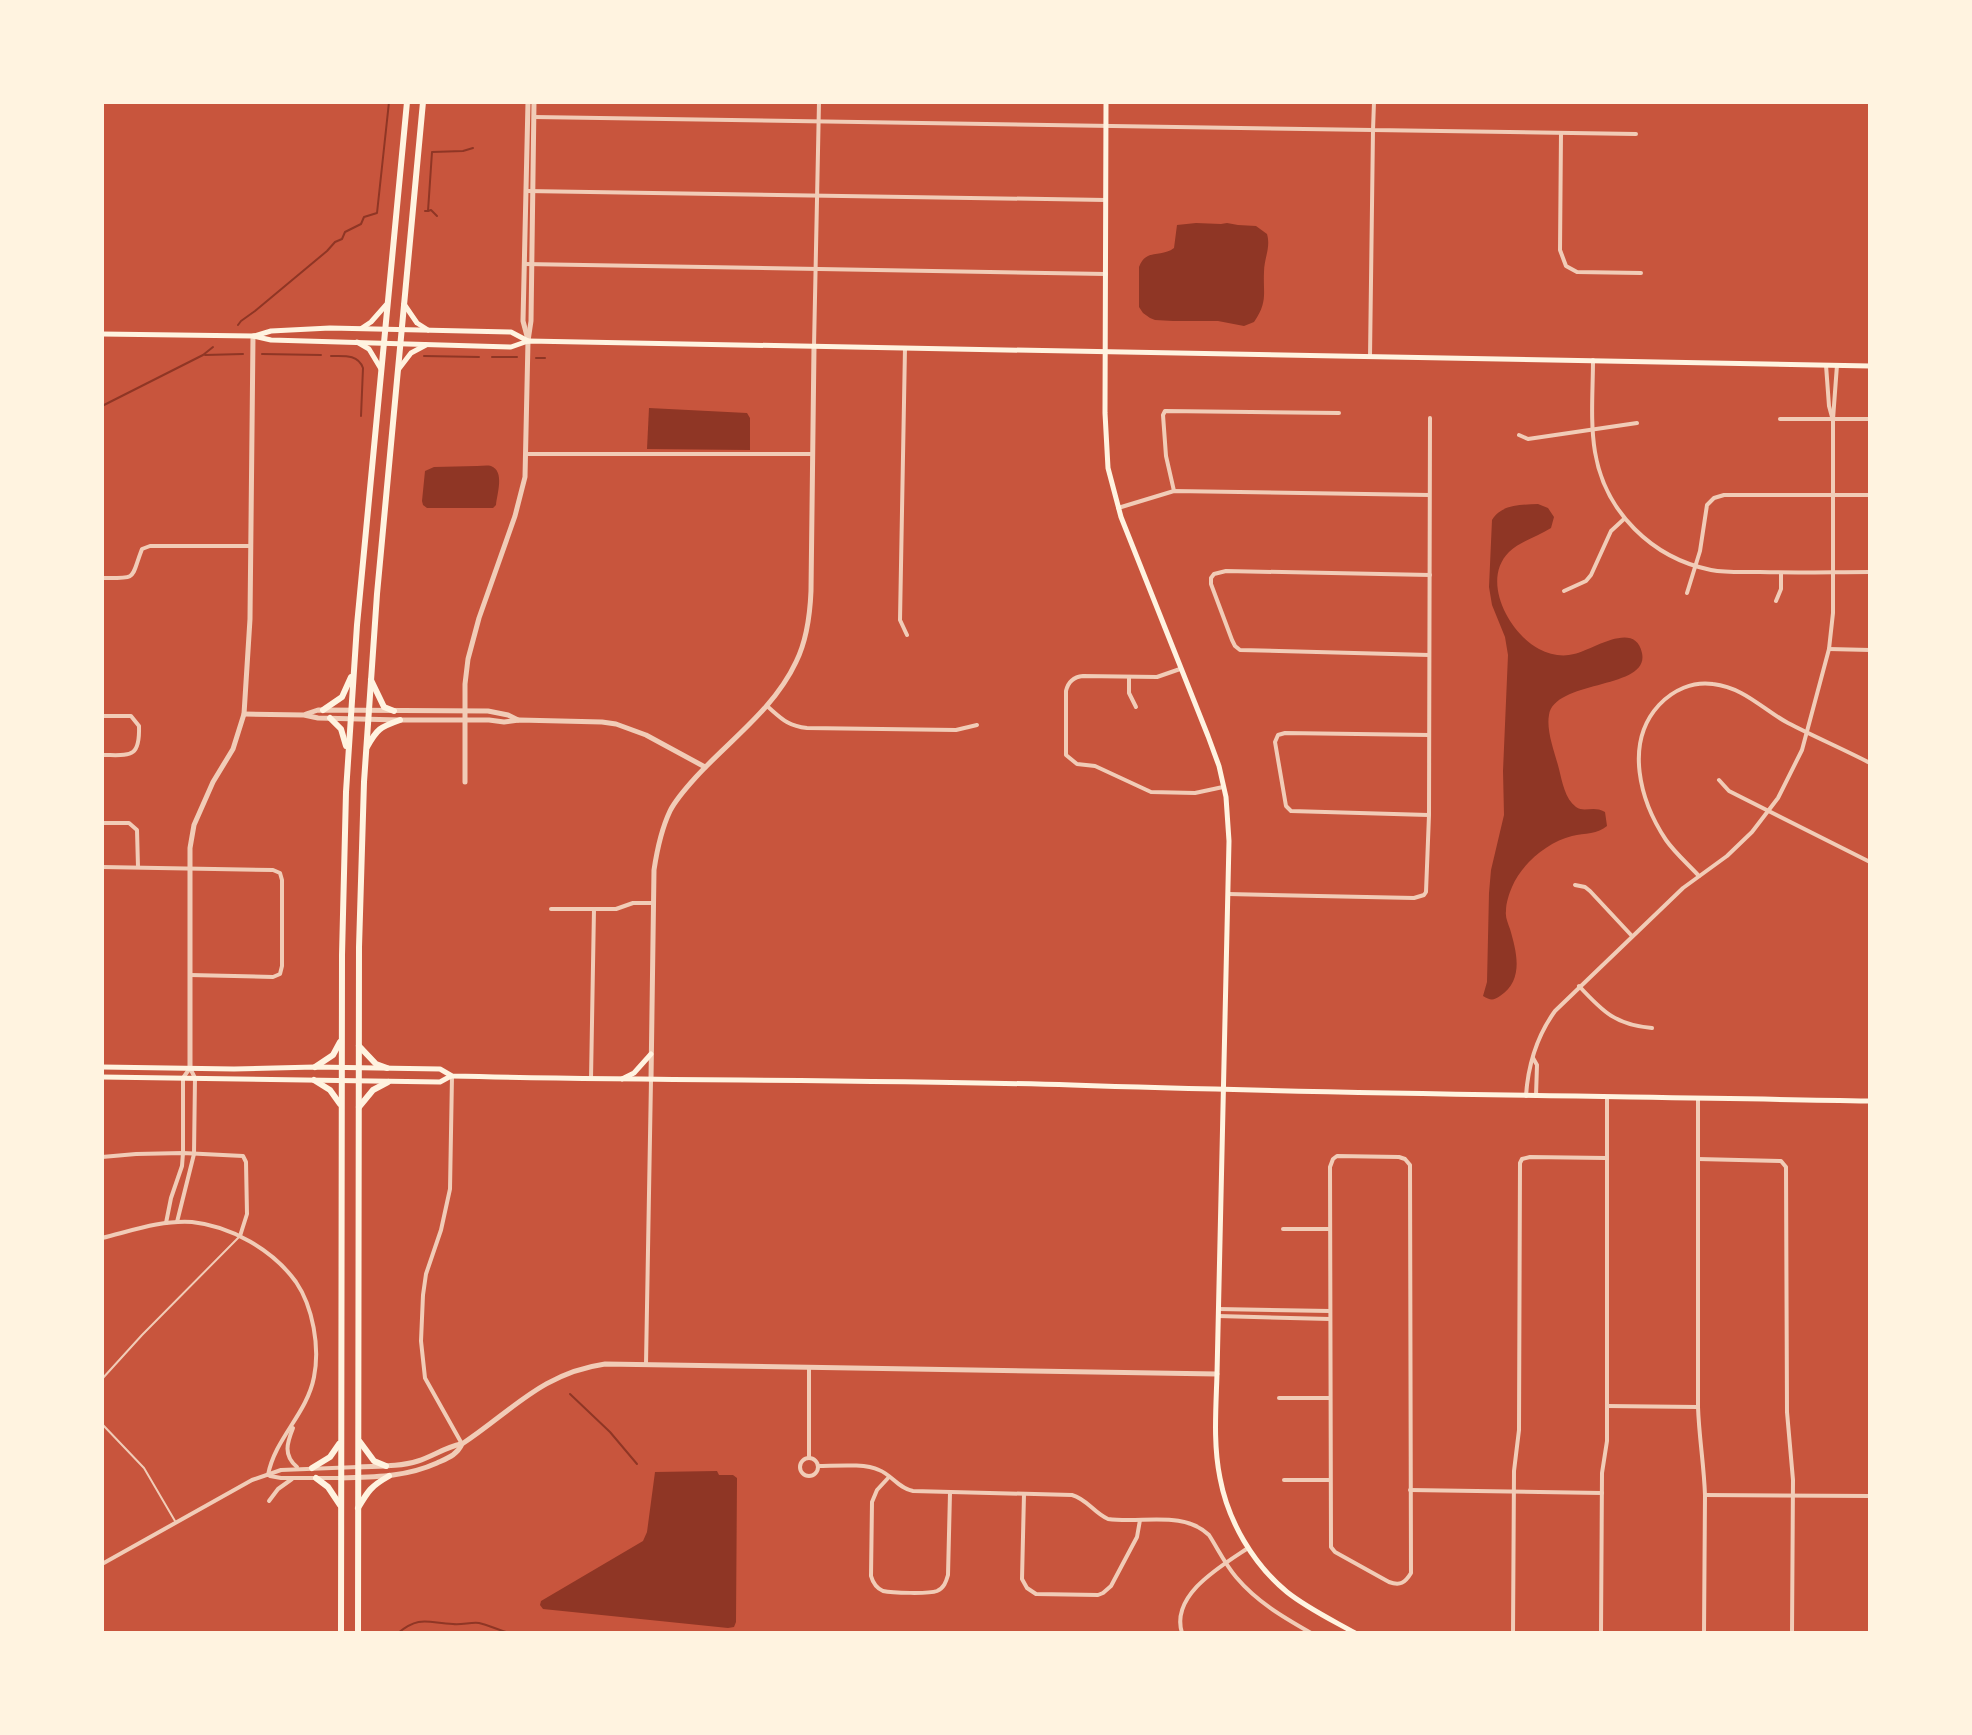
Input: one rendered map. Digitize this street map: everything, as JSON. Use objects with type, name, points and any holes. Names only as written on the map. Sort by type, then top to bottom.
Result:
[{"type":"highway","points":[[341,1633],[341,1067],[348,754],[407,102]]},
{"type":"highway","points":[[358,1632],[359,904],[365,750],[423,102]]},
{"type":"highway","points":[[323,710],[342,697],[353,674]]},
{"type":"highway","points":[[370,678],[384,707],[394,711]]},
{"type":"highway","points":[[330,718],[341,729],[348,754]]},
{"type":"highway","points":[[365,750],[376,731],[400,720]]},
{"type":"highway","points":[[315,1067],[333,1055],[342,1038]]},
{"type":"highway","points":[[359,1046],[376,1064],[387,1068]]},
{"type":"highway","points":[[314,1080],[330,1090],[341,1106]]},
{"type":"highway","points":[[359,1107],[373,1090],[388,1082]]},
{"type":"highway","points":[[358,1438],[370,1457],[386,1466]]},
{"type":"highway","points":[[312,1468],[330,1457],[341,1441]]},
{"type":"highway","points":[[358,1508],[374,1484],[389,1476]]},
{"type":"highway","points":[[316,1478],[328,1487],[341,1506]]},
{"type":"main road","points":[[1106,102],[1105,439],[1108,468],[1118,508],[1219,766],[1229,841],[1216,1438],[1220,1479],[1232,1518],[1261,1567],[1288,1593],[1355,1633]]},
{"type":"main road","points":[[361,329],[387,304]]},
{"type":"main road","points":[[404,304],[413,319],[429,331]]},
{"type":"main road","points":[[253,336],[271,331],[385,329],[511,332],[528,341]]},
{"type":"main road","points":[[102,334],[253,336],[271,340],[511,347],[528,341],[1870,366]]},
{"type":"main road","points":[[357,342],[369,349],[381,369]]},
{"type":"main road","points":[[398,370],[411,353],[428,345]]},
{"type":"main road","points":[[621,1080],[634,1073],[651,1054]]},
{"type":"main road","points":[[102,1067],[440,1069],[452,1076]]},
{"type":"main road","points":[[102,1077],[440,1082],[452,1076],[1870,1101]]},
{"type":"street","points":[[528,102],[531,117]]},
{"type":"street","points":[[528,341],[523,321],[524,264],[534,102]]},
{"type":"street","points":[[646,1364],[656,855],[664,824],[679,797],[781,688],[795,665],[807,629],[811,591],[819,102]]},
{"type":"street","points":[[1370,357],[1374,102]]},
{"type":"street","points":[[531,117],[1636,134]]},
{"type":"street","points":[[1561,133],[1560,250],[1566,266],[1577,272],[1641,273]]},
{"type":"street","points":[[529,191],[1106,200]]},
{"type":"street","points":[[465,782],[465,684],[470,647],[525,477],[532,264],[529,191]]},
{"type":"street","points":[[524,264],[1106,274]]},
{"type":"street","points":[[177,1222],[194,1154],[195,1078],[190,1068],[190,848],[194,825],[213,782],[233,749],[244,714],[250,619],[253,336]]},
{"type":"street","points":[[905,348],[900,620],[907,635]]},
{"type":"street","points":[[1593,360],[1593,429],[1600,473],[1624,519],[1643,538],[1664,553],[1695,566],[1721,571],[1870,572]]},
{"type":"street","points":[[1826,365],[1833,419]]},
{"type":"street","points":[[1526,1096],[1528,1065],[1545,1024],[1555,1011],[1683,888],[1727,856],[1752,832],[1791,775],[1802,750],[1829,649],[1833,613],[1833,419],[1837,365]]},
{"type":"street","points":[[1174,491],[1163,435],[1165,411],[1339,413]]},
{"type":"street","points":[[1228,894],[1414,898],[1424,895],[1428,888],[1430,418]]},
{"type":"street","points":[[1780,419],[1870,419]]},
{"type":"street","points":[[1519,435],[1528,439],[1637,423]]},
{"type":"street","points":[[526,454],[813,454]]},
{"type":"street","points":[[1118,508],[1174,491],[1429,495]]},
{"type":"street","points":[[1687,593],[1703,534],[1705,510],[1714,498],[1724,495],[1870,495]]},
{"type":"street","points":[[1564,591],[1586,581],[1591,575],[1611,531],[1624,519]]},
{"type":"street","points":[[102,578],[129,578],[136,573],[142,549],[150,546],[250,546]]},
{"type":"street","points":[[1429,655],[1240,650],[1232,640],[1211,578],[1226,571],[1430,575]]},
{"type":"street","points":[[1776,601],[1781,589],[1781,573]]},
{"type":"street","points":[[1829,649],[1870,650]]},
{"type":"street","points":[[1180,669],[1157,677],[1074,678],[1066,691],[1065,750],[1072,762],[1095,766],[1151,792],[1195,793],[1223,787]]},
{"type":"street","points":[[1129,677],[1129,693],[1136,707]]},
{"type":"street","points":[[1699,876],[1658,827],[1641,786],[1637,759],[1640,742],[1653,711],[1666,697],[1695,684],[1710,683],[1734,690],[1757,701],[1782,719],[1870,763]]},
{"type":"street","points":[[767,706],[783,720],[807,728],[956,730],[977,725]]},
{"type":"street","points":[[304,715],[318,710],[488,711],[519,720]]},
{"type":"street","points":[[244,714],[350,719],[602,722],[646,735],[705,767]]},
{"type":"street","points":[[102,716],[131,716],[139,726],[140,742],[137,750],[129,755],[102,755]]},
{"type":"street","points":[[1429,735],[1285,733],[1278,735],[1275,742],[1286,806],[1291,811],[1429,815]]},
{"type":"street","points":[[1719,780],[1729,791],[1870,862]]},
{"type":"street","points":[[102,823],[129,823],[137,830],[138,867]]},
{"type":"street","points":[[102,867],[273,870],[280,873],[283,966],[280,974],[273,977],[190,975]]},
{"type":"street","points":[[1575,885],[1590,891],[1632,936]]},
{"type":"street","points":[[551,909],[616,909],[633,903],[653,903]]},
{"type":"street","points":[[591,1079],[594,909]]},
{"type":"street","points":[[1579,986],[1613,1018],[1636,1027],[1652,1028]]},
{"type":"street","points":[[1533,1058],[1537,1065],[1536,1096]]},
{"type":"street","points":[[166,1223],[182,1166],[183,1078],[190,1068]]},
{"type":"street","points":[[452,1076],[450,1189],[424,1285],[421,1341],[425,1378],[462,1444]]},
{"type":"street","points":[[1601,1633],[1602,1473],[1607,1441],[1607,1097]]},
{"type":"street","points":[[1698,1099],[1698,1407],[1705,1495],[1704,1633]]},
{"type":"street","points":[[102,1157],[239,1154],[245,1158],[247,1214],[240,1236]]},
{"type":"street","points":[[1343,1156],[1399,1157],[1408,1161],[1411,1573],[1397,1585],[1331,1547],[1330,1229],[1330,1167],[1333,1159],[1343,1156]]},
{"type":"street","points":[[1513,1633],[1514,1471],[1519,1430],[1520,1163],[1530,1157],[1606,1158]]},
{"type":"street","points":[[1698,1159],[1785,1163],[1787,1420],[1793,1495],[1792,1633]]},
{"type":"street","points":[[102,1238],[166,1223],[211,1226],[240,1236],[263,1251],[289,1274],[301,1291],[315,1342],[315,1373],[306,1403],[270,1460],[268,1475]]},
{"type":"street","points":[[1283,1229],[1330,1229]]},
{"type":"street","points":[[1218,1309],[1330,1311]]},
{"type":"street","points":[[1266,1310],[1266,1317]]},
{"type":"street","points":[[1218,1316],[1330,1319]]},
{"type":"street","points":[[102,1564],[252,1480],[281,1470],[386,1466],[418,1461],[462,1444],[557,1377],[591,1366],[646,1364],[1217,1374]]},
{"type":"street","points":[[809,1367],[809,1457]]},
{"type":"street","points":[[1279,1398],[1330,1398]]},
{"type":"street","points":[[1607,1406],[1698,1407]]},
{"type":"street","points":[[294,1424],[287,1452],[291,1462],[299,1468]]},
{"type":"street","points":[[268,1475],[294,1478],[389,1476],[420,1471],[449,1458],[459,1451],[462,1444]]},
{"type":"street","points":[[809,1457],[818,1466]]},
{"type":"street","points":[[809,1457],[800,1465],[803,1473],[808,1476],[814,1474],[818,1466]]},
{"type":"street","points":[[818,1466],[872,1467],[907,1490],[1072,1495],[1084,1500],[1103,1517],[1114,1520],[1183,1521],[1196,1525],[1209,1535],[1235,1576],[1257,1599],[1311,1633]]},
{"type":"street","points":[[889,1477],[877,1490],[872,1502],[871,1576],[875,1586],[885,1591],[932,1592],[945,1584],[948,1575],[950,1492]]},
{"type":"street","points":[[269,1501],[278,1489],[294,1478]]},
{"type":"street","points":[[1284,1480],[1330,1480]]},
{"type":"street","points":[[1410,1490],[1602,1493]]},
{"type":"street","points":[[1024,1494],[1022,1579],[1027,1588],[1036,1594],[1098,1595],[1107,1590],[1137,1537],[1140,1520]]},
{"type":"street","points":[[1705,1495],[1870,1496]]},
{"type":"street","points":[[1182,1633],[1179,1618],[1187,1597],[1215,1571],[1248,1548]]},
{"type":"lane","points":[[102,1379],[240,1236]]},
{"type":"lane","points":[[102,1424],[144,1468],[175,1522]]},
{"type":"shaded area","points":[[1177,225],[1256,226],[1267,234],[1264,298],[1254,322],[1244,326],[1218,321],[1155,320],[1139,307],[1139,267],[1142,261],[1150,255],[1174,248]]},
{"type":"shaded area","points":[[649,408],[747,413],[750,418],[750,450],[647,449]]},
{"type":"shaded area","points":[[491,466],[499,478],[493,508],[427,508],[423,505],[425,471],[434,467]]},
{"type":"shaded area","points":[[1538,504],[1548,508],[1554,517],[1551,528],[1509,552],[1497,577],[1502,606],[1509,619],[1528,642],[1552,654],[1574,654],[1612,640],[1631,638],[1638,643],[1642,653],[1641,665],[1618,679],[1567,695],[1555,704],[1549,715],[1550,735],[1567,795],[1579,809],[1605,812],[1607,826],[1554,843],[1529,862],[1516,878],[1506,913],[1513,938],[1516,974],[1508,990],[1492,999],[1483,996],[1487,982],[1491,870],[1504,815],[1508,655],[1489,587],[1492,520],[1506,508]]},
{"type":"shaded area","points":[[717,1471],[719,1475],[737,1478],[734,1627],[543,1609],[541,1601],[643,1541],[655,1472]]},
{"type":"waterway","points":[[238,325],[342,239],[345,232],[361,224],[364,217],[377,213],[389,102]]},
{"type":"waterway","points":[[425,211],[428,211],[432,152],[473,148]]},
{"type":"waterway","points":[[428,211],[437,216]]},
{"type":"waterway","points":[[102,406],[213,347]]},
{"type":"waterway","points":[[205,355],[243,354]]},
{"type":"waterway","points":[[262,354],[321,355]]},
{"type":"waterway","points":[[331,356],[346,356],[361,363],[361,416]]},
{"type":"waterway","points":[[424,356],[479,357]]},
{"type":"waterway","points":[[492,357],[517,357]]},
{"type":"waterway","points":[[536,358],[545,358]]},
{"type":"waterway","points":[[570,1394],[610,1432],[637,1464]]},
{"type":"waterway","points":[[398,1633],[424,1621],[479,1623],[510,1633]]}]
